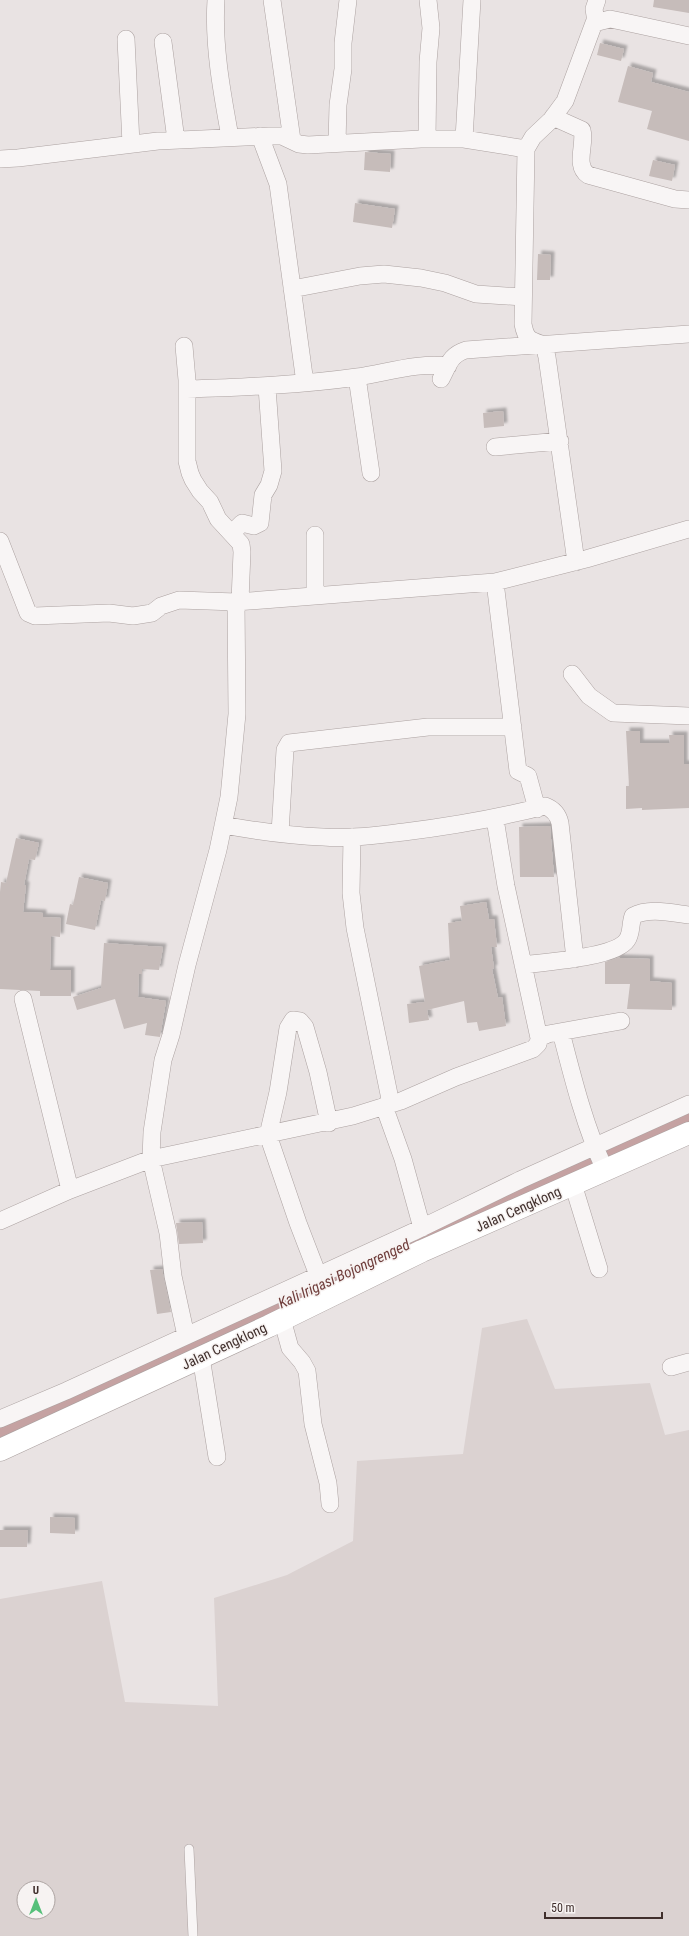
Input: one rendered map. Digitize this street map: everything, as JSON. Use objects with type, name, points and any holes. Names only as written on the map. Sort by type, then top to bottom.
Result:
[{"type":"main road","name":"Jalan Cengklong","points":[[0,1450],[201,1357],[267,1314],[418,1239],[524,1192],[573,1184],[599,1157],[689,1133]]},
{"type":"street","points":[[216,0],[216,29],[219,61],[230,137]]},
{"type":"street","points":[[272,0],[292,140]]},
{"type":"street","points":[[337,143],[338,105],[343,69],[344,23],[348,0]]},
{"type":"street","points":[[427,139],[428,62],[431,28],[428,0]]},
{"type":"street","points":[[464,139],[472,0]]},
{"type":"street","points":[[544,345],[529,340],[524,334],[523,324],[526,149],[534,137],[554,117],[565,101],[591,30],[596,22],[594,8],[597,0]]},
{"type":"street","points":[[596,22],[610,19],[689,36]]},
{"type":"street","points":[[126,39],[131,144]]},
{"type":"street","points":[[162,42],[176,140]]},
{"type":"street","points":[[554,117],[582,130],[584,136],[582,166],[583,171],[588,175],[675,199],[689,200]]},
{"type":"street","points":[[260,136],[278,184],[292,289],[302,348],[305,383]]},
{"type":"street","points":[[0,159],[176,140],[260,136],[282,136],[308,145],[427,139],[464,139],[526,149]]},
{"type":"street","points":[[292,289],[360,276],[384,274],[421,278],[476,294],[523,297]]},
{"type":"street","points":[[187,389],[267,387],[357,377],[422,366],[444,372],[456,353],[466,350],[689,334]]},
{"type":"street","points":[[544,345],[551,372],[576,562]]},
{"type":"street","points":[[184,346],[187,389],[187,461],[190,473],[200,491],[210,502],[218,519],[241,544],[242,552],[238,602],[237,714],[230,797],[187,965],[171,1035],[162,1060],[153,1125],[151,1159],[168,1233],[173,1276],[186,1336]]},
{"type":"street","points":[[357,377],[371,473]]},
{"type":"street","points":[[232,533],[242,523],[254,526],[260,523],[263,495],[272,476],[267,387]]},
{"type":"street","points":[[495,447],[560,441]]},
{"type":"street","points":[[0,541],[28,613],[35,616],[109,613],[133,616],[152,613],[162,606],[179,600],[238,602],[495,582],[576,562],[689,529]]},
{"type":"street","points":[[314,535],[314,595]]},
{"type":"street","points":[[495,582],[518,771],[528,776],[537,808]]},
{"type":"street","points":[[572,674],[589,696],[613,713],[689,716]]},
{"type":"street","points":[[280,833],[285,750],[289,743],[428,727],[513,727]]},
{"type":"street","points":[[224,825],[323,838],[352,837],[438,828],[495,819],[545,806],[552,809],[558,816],[560,823],[575,959]]},
{"type":"street","points":[[1,1216],[151,1159],[329,1123],[388,1105],[456,1077],[534,1049],[538,1044],[539,1038],[506,886],[495,819]]},
{"type":"street","points":[[0,1419],[66,1391],[186,1336],[267,1314],[318,1275],[418,1239],[403,1159],[388,1105],[355,928],[351,893],[352,837]]},
{"type":"street","points":[[523,965],[575,959],[614,950],[623,945],[631,931],[633,916],[638,914],[651,912],[689,915]]},
{"type":"street","points":[[24,999],[70,1190]]},
{"type":"street","points":[[318,1275],[298,1223],[268,1135],[278,1092],[288,1028],[293,1020],[300,1021],[305,1027],[318,1072],[329,1123]]},
{"type":"street","points":[[539,1038],[562,1032],[621,1021]]},
{"type":"street","points":[[562,1032],[571,1072],[599,1157]]},
{"type":"street","points":[[524,1192],[599,1157],[689,1104]]},
{"type":"street","points":[[573,1184],[599,1268]]},
{"type":"street","points":[[267,1314],[307,1371],[313,1424],[328,1483],[330,1504]]},
{"type":"street","points":[[201,1357],[217,1457]]},
{"type":"street","points":[[671,1368],[689,1362]]},
{"type":"lane","points":[[189,1849],[193,1936]]},
{"type":"shaded area","points":[[527,1319],[555,1389],[650,1383],[665,1435],[689,1430],[689,1936],[0,1936],[0,1599],[102,1581],[125,1702],[218,1706],[214,1598],[287,1575],[353,1541],[357,1461],[463,1454],[482,1328]]},
{"type":"building","points":[[654,0],[689,0],[689,13],[653,7]]},
{"type":"building","points":[[600,43],[624,49],[621,61],[597,55]]},
{"type":"building","points":[[628,66],[653,73],[651,82],[689,92],[689,141],[647,129],[652,111],[618,102]]},
{"type":"building","points":[[365,152],[391,154],[390,172],[364,170]]},
{"type":"building","points":[[653,160],[675,165],[672,181],[649,176]]},
{"type":"building","points":[[355,203],[395,209],[392,228],[353,222]]},
{"type":"building","points":[[538,254],[551,255],[550,280],[537,280]]},
{"type":"building","points":[[503,411],[504,426],[484,428],[483,413]]},
{"type":"building","points":[[626,731],[640,731],[640,743],[670,743],[669,735],[684,735],[684,764],[689,764],[689,808],[642,810],[642,808],[626,809],[626,786],[629,786]]},
{"type":"building","points":[[550,826],[554,877],[520,877],[519,827]]},
{"type":"building","points":[[16,838],[39,843],[35,860],[29,859],[24,885],[26,885],[23,912],[43,913],[43,917],[61,918],[60,937],[51,936],[50,970],[71,970],[71,996],[40,996],[40,991],[0,989],[1,882],[6,883]]},
{"type":"building","points":[[79,877],[108,883],[105,901],[101,900],[95,930],[66,924],[70,904],[73,905]]},
{"type":"building","points":[[486,902],[489,919],[494,919],[497,947],[491,947],[494,968],[492,969],[498,998],[502,997],[506,1026],[479,1031],[477,1022],[467,1023],[464,1001],[427,1010],[429,1020],[409,1023],[407,1004],[425,1002],[419,966],[450,960],[448,923],[462,921],[460,906]]},
{"type":"building","points":[[104,943],[163,947],[159,970],[142,969],[142,974],[139,974],[138,997],[166,1001],[160,1037],[145,1035],[147,1023],[124,1029],[115,999],[77,1010],[73,997],[101,988]]},
{"type":"building","points":[[620,957],[650,959],[650,981],[672,983],[672,1010],[627,1009],[630,984],[605,984],[605,962]]},
{"type":"building","points":[[202,1222],[203,1243],[179,1244],[176,1223]]},
{"type":"building","points":[[162,1269],[171,1312],[157,1314],[150,1270]]},
{"type":"building","points":[[50,1517],[75,1518],[75,1534],[50,1533]]},
{"type":"building","points":[[0,1530],[28,1530],[27,1547],[0,1547]]},
{"type":"waterway","name":"Kali Irigasi Bojongrenged","points":[[0,1432],[689,1116]]}]
